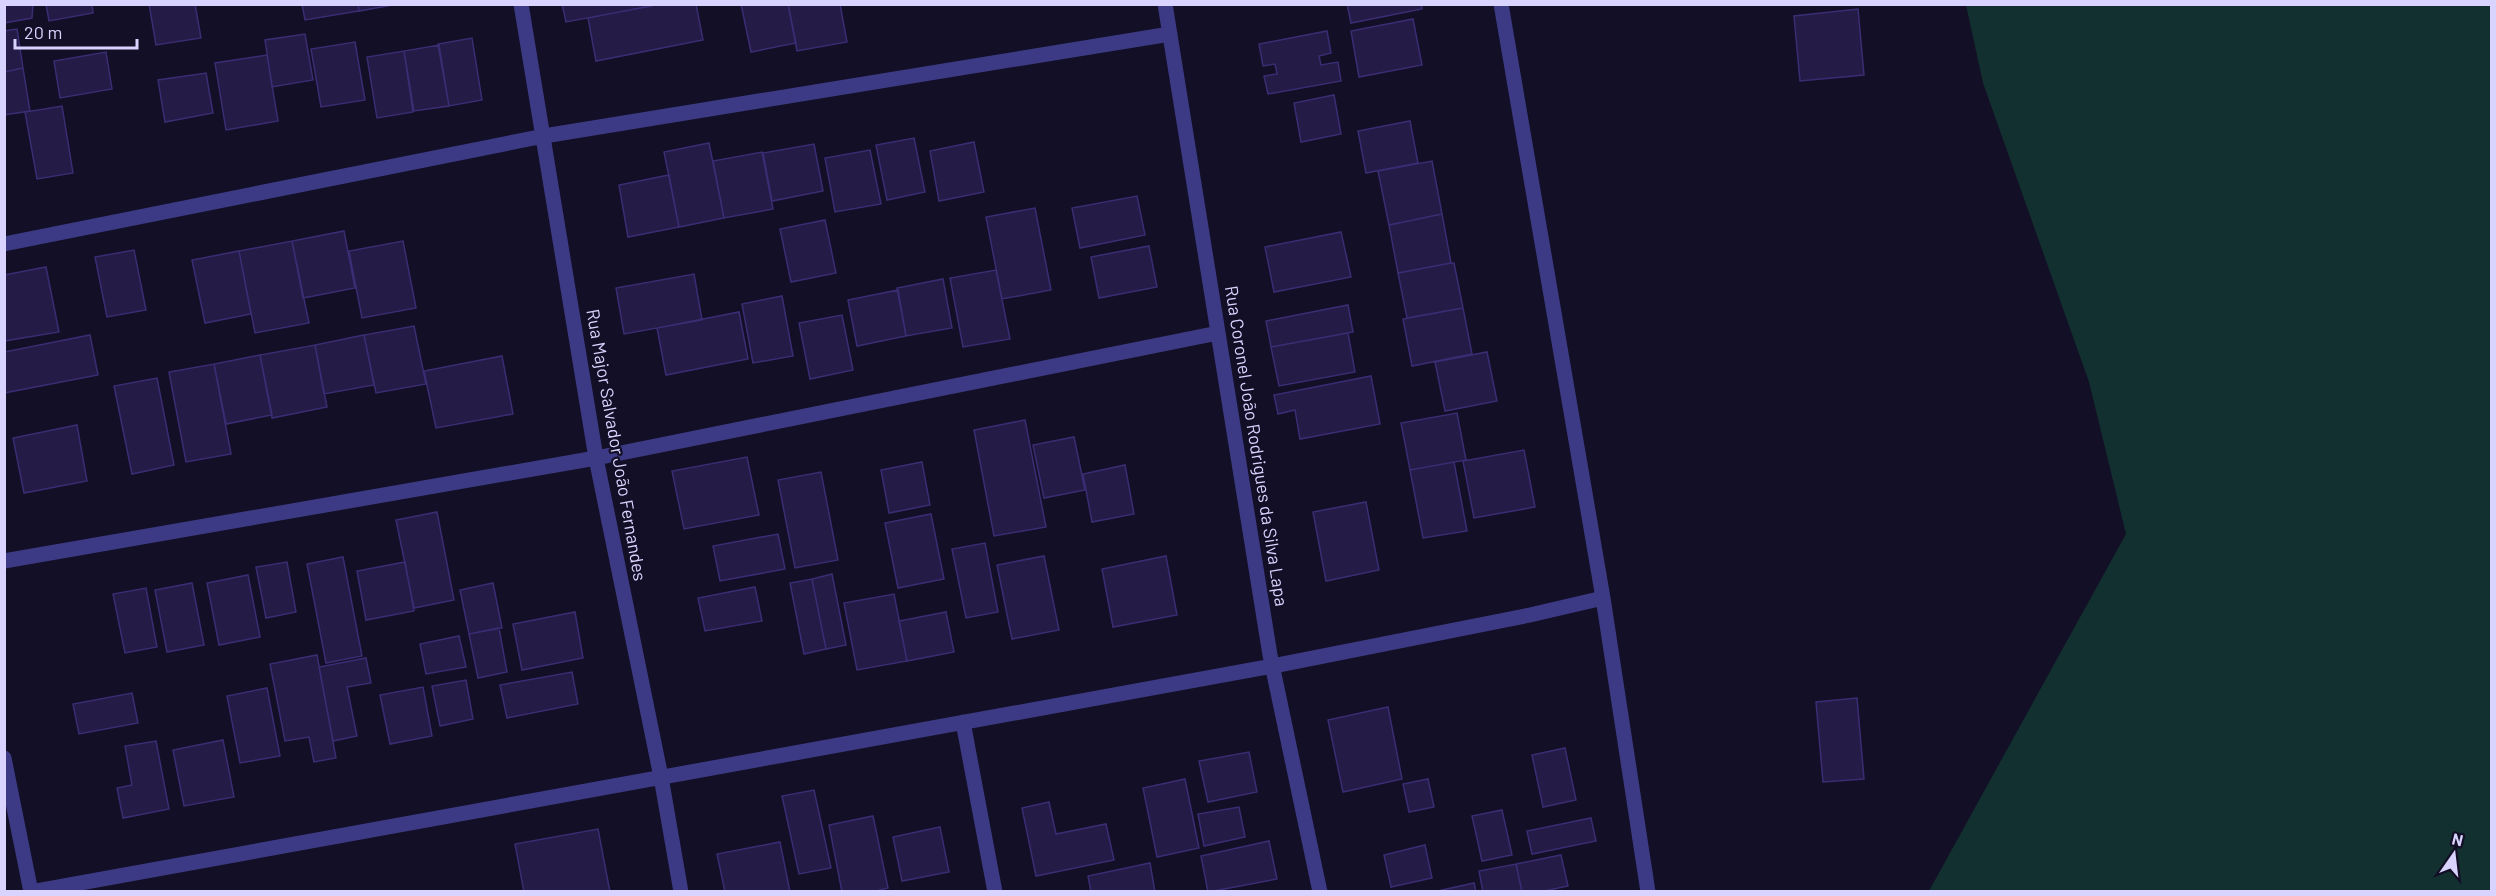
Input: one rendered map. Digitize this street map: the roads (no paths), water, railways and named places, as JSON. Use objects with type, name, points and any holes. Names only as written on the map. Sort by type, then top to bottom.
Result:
[{"type":"street","name":"Rua Major Salvador João Fernandes","points":[[521,4],[596,458],[661,777],[681,891]]},
{"type":"street","name":"Rua Coronel João Rodrigues da Silva Lapa","points":[[1165,4],[1273,666],[1320,891]]},
{"type":"street","points":[[1501,4],[1603,598],[1648,891]]},
{"type":"street","points":[[4,244],[544,136],[1170,34]]},
{"type":"street","points":[[4,561],[596,458],[1218,333]]},
{"type":"street","points":[[4,758],[31,891],[1273,666],[1530,615],[1603,598]]},
{"type":"street","points":[[963,722],[995,891]]}]
